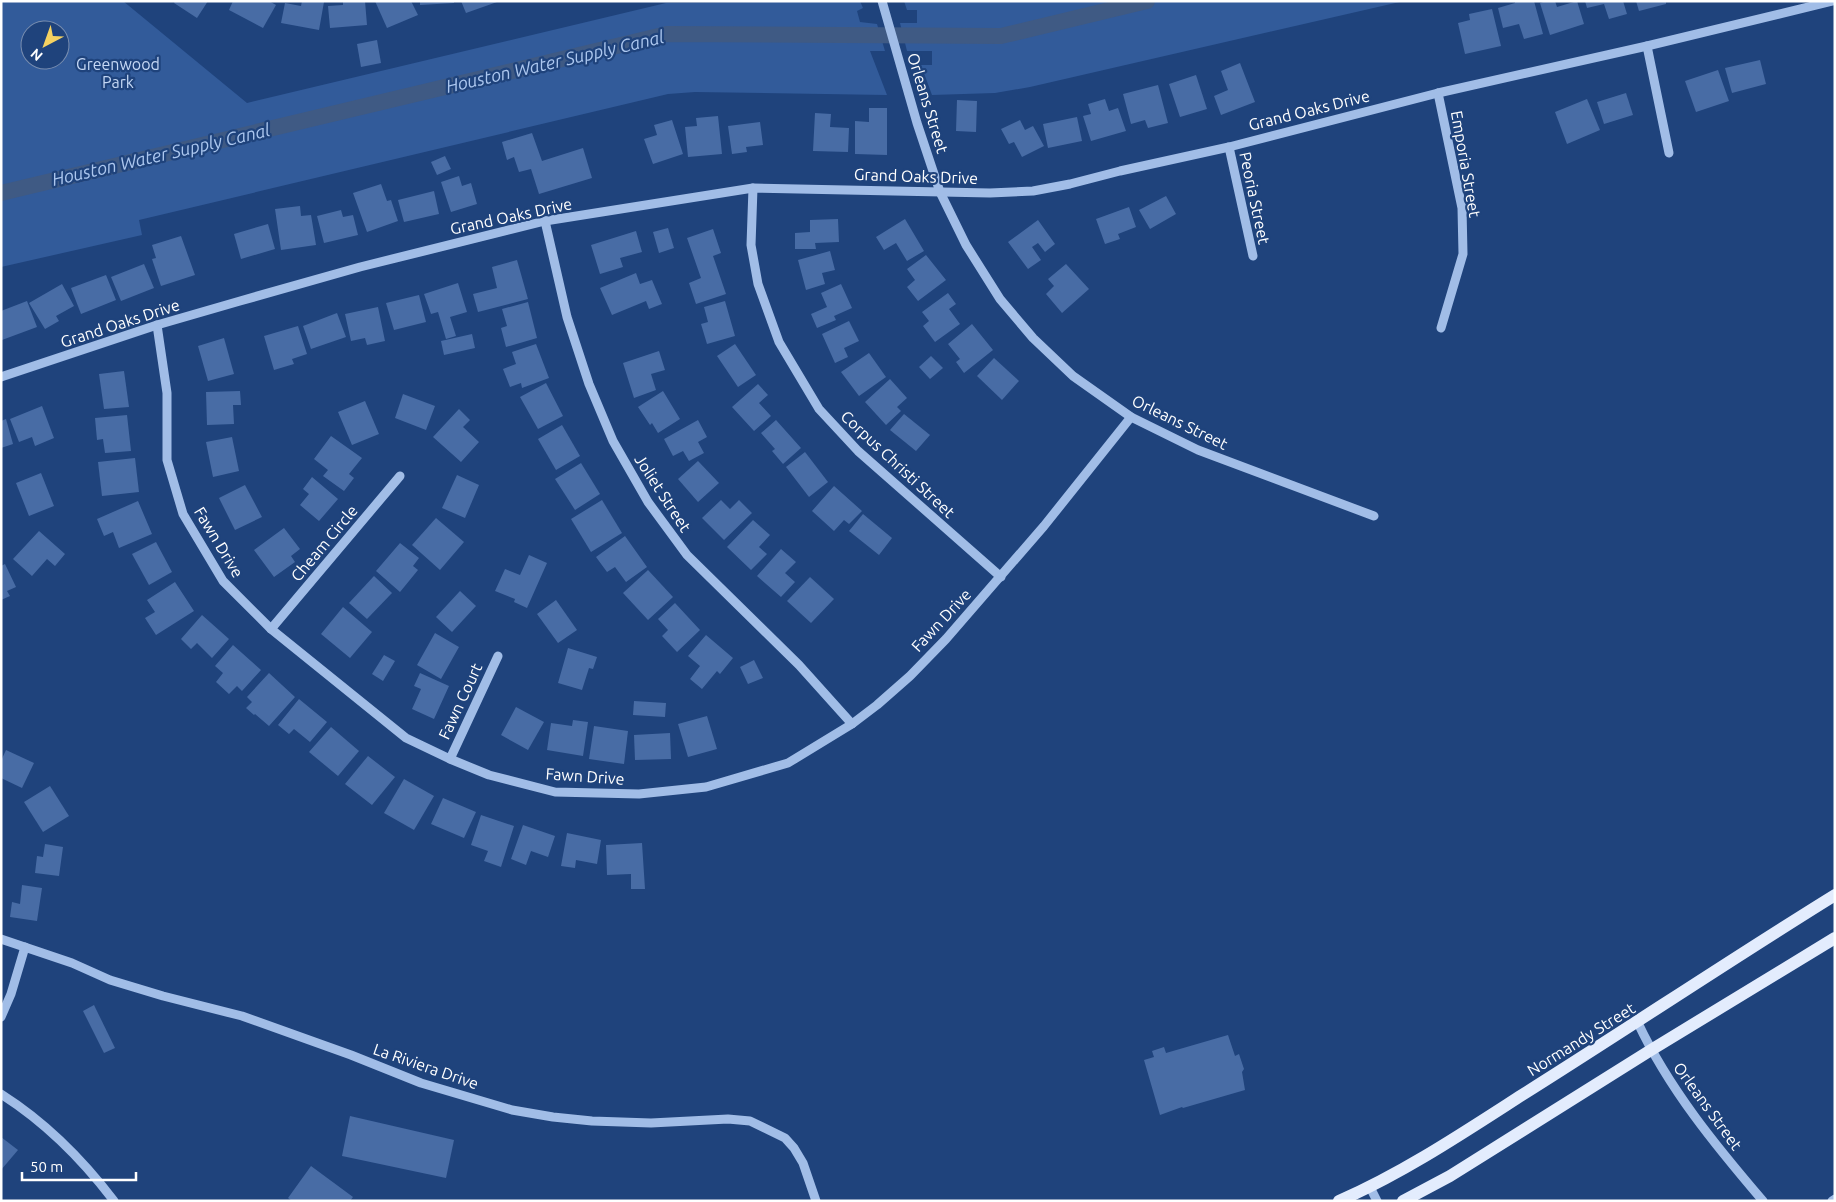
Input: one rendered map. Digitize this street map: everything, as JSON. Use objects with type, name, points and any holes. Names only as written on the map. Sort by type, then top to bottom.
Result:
[{"type":"main road","name":"Normandy Street","points":[[1339,1201],[1370,1187],[1456,1137],[1638,1023],[1728,961],[1835,895]]},
{"type":"main road","points":[[1403,1201],[1450,1176],[1835,938]]},
{"type":"street","name":"Orleans Street","points":[[882,1],[917,123],[940,192],[966,245],[1000,299],[1032,338],[1073,376],[1131,417],[1198,450],[1374,516]]},
{"type":"street","name":"Grand Oaks Drive","points":[[1,377],[157,326],[360,267],[545,221],[753,188],[990,194],[1033,191],[1229,147],[1438,93],[1647,46],[1833,1]]},
{"type":"street","points":[[1647,46],[1669,153]]},
{"type":"street","name":"Emporia Street","points":[[1438,93],[1462,208],[1463,254],[1441,328]]},
{"type":"street","name":"Peoria Street","points":[[1229,147],[1253,256]]},
{"type":"street","name":"Corpus Christi Street","points":[[753,188],[751,245],[758,284],[779,342],[819,409],[858,451],[1001,577]]},
{"type":"street","name":"Joliet Street","points":[[545,221],[567,317],[589,384],[613,441],[648,502],[687,555],[799,665],[852,724]]},
{"type":"street","name":"Fawn Drive","points":[[157,326],[167,394],[167,460],[184,514],[223,581],[271,629],[406,738],[489,775],[556,792],[639,794],[706,787],[788,763],[852,724],[910,676],[1001,577],[1131,417]]},
{"type":"street","name":"Cheam Circle","points":[[271,629],[400,476]]},
{"type":"street","name":"Fawn Court","points":[[450,759],[498,656]]},
{"type":"street","name":"La Riviera Drive","points":[[1,939],[72,963],[110,980],[242,1016],[351,1055],[421,1084],[512,1110],[592,1121],[651,1123],[728,1120],[750,1122],[785,1138],[794,1148],[803,1164],[816,1201]]},
{"type":"street","points":[[1,1017],[11,994],[25,947]]},
{"type":"street","name":"Orleans Street","points":[[1638,1023],[1651,1050],[1698,1121],[1763,1201]]},
{"type":"street","points":[[1,1094],[18,1104],[63,1143],[114,1201]]},
{"type":"street","points":[[1370,1187],[1377,1201]]},
{"type":"green space","name":"Greenwood Park","points":[[1,1],[123,1],[247,103],[666,3],[860,1],[863,8],[857,11],[860,22],[877,24],[885,51],[870,51],[887,95],[695,92],[668,94],[139,220],[142,235],[1,267]]},
{"type":"green space","points":[[904,1],[1404,1],[1030,87],[995,93],[932,95],[921,65],[932,65],[932,51],[907,51],[900,23],[917,23],[917,10],[907,10]]},
{"type":"building","points":[[175,1],[208,1],[197,18],[174,3]]},
{"type":"building","points":[[233,1],[269,1],[276,5],[263,28],[229,10]]},
{"type":"building","points":[[302,1],[324,2],[319,30],[281,23],[285,3],[301,6]]},
{"type":"building","points":[[343,1],[365,1],[367,25],[330,28],[328,6],[343,5]]},
{"type":"building","points":[[375,1],[411,1],[418,15],[387,28]]},
{"type":"building","points":[[420,1],[454,1],[454,3],[420,5]]},
{"type":"building","points":[[461,1],[497,1],[497,2],[466,13]]},
{"type":"building","points":[[1515,1],[1534,1],[1543,34],[1524,39],[1519,24],[1503,28],[1498,8],[1515,3]]},
{"type":"building","points":[[1555,1],[1557,7],[1577,1],[1584,24],[1550,35],[1540,3]]},
{"type":"building","points":[[1585,1],[1623,1],[1627,14],[1609,19],[1604,4],[1587,8]]},
{"type":"building","points":[[1636,1],[1666,1],[1666,4],[1639,11]]},
{"type":"building","points":[[1492,9],[1501,46],[1465,54],[1458,23],[1470,20],[1469,14]]},
{"type":"building","points":[[377,40],[381,63],[361,67],[357,44]]},
{"type":"building","points":[[1760,60],[1766,84],[1732,93],[1725,68]]},
{"type":"building","points":[[1240,63],[1255,102],[1221,115],[1214,96],[1228,90],[1221,71]]},
{"type":"building","points":[[1718,70],[1729,101],[1696,112],[1685,81]]},
{"type":"building","points":[[1196,75],[1207,109],[1180,117],[1169,84]]},
{"type":"building","points":[[1158,85],[1168,123],[1148,128],[1145,120],[1131,124],[1123,94]]},
{"type":"building","points":[[1626,93],[1633,115],[1604,124],[1597,102]]},
{"type":"building","points":[[1105,99],[1109,111],[1118,108],[1126,131],[1091,141],[1083,116],[1091,114],[1088,104]]},
{"type":"building","points":[[1587,99],[1600,130],[1567,144],[1555,112]]},
{"type":"building","points":[[957,100],[977,101],[976,132],[956,131]]},
{"type":"building","points":[[869,108],[887,108],[887,155],[855,154],[855,121],[869,122]]},
{"type":"building","points":[[815,113],[831,114],[830,127],[849,128],[848,152],[813,151]]},
{"type":"building","points":[[718,116],[722,154],[688,157],[685,127],[697,126],[696,118]]},
{"type":"building","points":[[1077,117],[1082,141],[1048,148],[1043,124]]},
{"type":"building","points":[[672,120],[683,154],[653,164],[644,139],[657,135],[654,125]]},
{"type":"building","points":[[1020,120],[1025,130],[1033,126],[1044,146],[1022,157],[1014,142],[1009,144],[1001,129]]},
{"type":"building","points":[[760,122],[763,145],[746,147],[747,152],[732,154],[728,126]]},
{"type":"building","points":[[532,133],[542,161],[583,148],[592,178],[539,194],[531,169],[519,172],[514,157],[507,160],[502,142]]},
{"type":"building","points":[[445,156],[451,169],[437,175],[431,162]]},
{"type":"building","points":[[459,176],[462,186],[471,183],[477,204],[451,212],[441,182]]},
{"type":"building","points":[[381,184],[387,201],[391,200],[398,221],[367,232],[353,193]]},
{"type":"building","points":[[434,191],[439,214],[404,222],[398,200]]},
{"type":"building","points":[[1166,196],[1176,214],[1150,229],[1139,210]]},
{"type":"building","points":[[300,206],[301,216],[311,215],[316,245],[281,250],[275,209]]},
{"type":"building","points":[[1129,207],[1136,227],[1118,234],[1120,239],[1105,244],[1096,219]]},
{"type":"building","points":[[341,210],[343,217],[353,215],[358,235],[324,243],[317,216]]},
{"type":"building","points":[[838,219],[839,242],[815,243],[816,249],[795,249],[795,233],[810,232],[810,220]]},
{"type":"building","points":[[905,219],[924,251],[907,261],[896,243],[884,250],[876,237]]},
{"type":"building","points":[[1038,220],[1055,244],[1045,252],[1038,243],[1032,247],[1041,260],[1028,269],[1008,242]]},
{"type":"building","points":[[268,224],[275,249],[241,259],[234,234]]},
{"type":"building","points":[[668,228],[674,248],[659,253],[653,232]]},
{"type":"building","points":[[713,229],[721,253],[713,256],[726,294],[696,304],[689,283],[701,278],[687,238]]},
{"type":"building","points":[[636,231],[642,252],[620,258],[623,267],[600,274],[591,245]]},
{"type":"building","points":[[181,236],[195,275],[161,286],[152,259],[156,258],[152,245]]},
{"type":"building","points":[[830,251],[835,270],[822,273],[825,284],[806,290],[798,260]]},
{"type":"building","points":[[926,255],[946,280],[918,301],[907,287],[915,280],[907,269]]},
{"type":"building","points":[[517,260],[528,299],[478,312],[473,294],[497,288],[492,267]]},
{"type":"building","points":[[144,264],[154,288],[121,301],[111,277]]},
{"type":"building","points":[[1066,264],[1089,289],[1062,313],[1046,294],[1054,286],[1048,279]]},
{"type":"building","points":[[636,273],[640,284],[652,280],[662,304],[649,309],[646,301],[612,315],[600,288]]},
{"type":"building","points":[[106,275],[116,300],[81,314],[71,288]]},
{"type":"building","points":[[458,283],[467,312],[450,317],[456,336],[446,339],[438,312],[431,314],[424,294]]},
{"type":"building","points":[[62,284],[74,306],[56,316],[59,321],[45,329],[29,303]]},
{"type":"building","points":[[841,284],[852,308],[834,316],[836,320],[817,328],[811,314],[827,307],[821,293]]},
{"type":"building","points":[[948,293],[956,304],[949,309],[960,324],[935,342],[923,326],[929,321],[922,312]]},
{"type":"building","points":[[419,295],[426,322],[394,330],[386,303]]},
{"type":"building","points":[[27,301],[37,327],[2,340],[1,311]]},
{"type":"building","points":[[725,301],[735,336],[707,344],[701,324],[708,322],[704,307]]},
{"type":"building","points":[[528,302],[537,338],[506,347],[501,328],[507,326],[502,309]]},
{"type":"building","points":[[378,307],[385,341],[367,345],[365,338],[351,341],[345,314]]},
{"type":"building","points":[[337,313],[346,337],[311,349],[303,326]]},
{"type":"building","points":[[849,321],[859,341],[844,348],[848,357],[835,363],[822,334]]},
{"type":"building","points":[[972,324],[993,350],[964,373],[956,362],[960,359],[948,344]]},
{"type":"building","points":[[298,326],[307,354],[292,359],[294,364],[274,370],[264,336]]},
{"type":"building","points":[[472,334],[475,348],[444,355],[441,341]]},
{"type":"building","points":[[224,338],[234,374],[208,381],[198,346]]},
{"type":"building","points":[[536,344],[549,378],[522,388],[521,383],[510,387],[503,369],[516,364],[512,352]]},
{"type":"building","points":[[735,344],[756,375],[738,387],[717,356]]},
{"type":"building","points":[[659,351],[665,370],[651,374],[656,390],[634,398],[623,363]]},
{"type":"building","points":[[869,353],[886,377],[859,396],[841,372]]},
{"type":"building","points":[[931,356],[943,368],[930,379],[919,367]]},
{"type":"building","points":[[994,358],[1019,381],[1002,400],[977,376]]},
{"type":"building","points":[[124,371],[129,407],[104,409],[99,374]]},
{"type":"building","points":[[890,379],[907,398],[897,407],[901,411],[886,425],[865,402]]},
{"type":"building","points":[[546,383],[563,416],[538,429],[520,397]]},
{"type":"building","points":[[758,384],[768,395],[759,403],[771,416],[754,431],[732,407]]},
{"type":"building","points":[[240,391],[241,405],[233,405],[234,424],[207,425],[206,392]]},
{"type":"building","points":[[663,391],[680,419],[658,433],[638,407]]},
{"type":"building","points":[[403,394],[435,406],[426,430],[395,418]]},
{"type":"building","points":[[365,401],[379,434],[352,445],[338,412]]},
{"type":"building","points":[[42,406],[54,438],[35,446],[32,437],[19,442],[10,419]]},
{"type":"building","points":[[459,409],[470,420],[463,427],[479,442],[461,462],[433,437]]},
{"type":"building","points":[[904,414],[930,435],[916,451],[890,430]]},
{"type":"building","points":[[127,415],[131,451],[105,453],[103,439],[97,440],[95,418]]},
{"type":"building","points":[[6,419],[13,444],[1,448],[1,421]]},
{"type":"building","points":[[698,420],[707,437],[698,442],[704,453],[689,461],[683,451],[673,456],[664,439]]},
{"type":"building","points":[[776,420],[801,448],[783,464],[772,451],[775,449],[761,433]]},
{"type":"building","points":[[562,425],[580,456],[556,470],[538,439]]},
{"type":"building","points":[[331,436],[362,458],[349,474],[354,478],[344,491],[323,476],[328,470],[314,459]]},
{"type":"building","points":[[232,437],[239,471],[213,477],[206,442]]},
{"type":"building","points":[[805,452],[828,482],[809,497],[786,467]]},
{"type":"building","points":[[135,458],[139,492],[102,496],[98,462]]},
{"type":"building","points":[[698,461],[719,483],[698,502],[678,479]]},
{"type":"building","points":[[581,463],[600,494],[575,510],[555,479]]},
{"type":"building","points":[[41,473],[54,506],[29,516],[16,483]]},
{"type":"building","points":[[457,475],[479,485],[465,518],[442,508]]},
{"type":"building","points":[[312,477],[338,499],[319,521],[300,505],[309,494],[303,489]]},
{"type":"building","points":[[245,485],[262,517],[235,530],[219,498]]},
{"type":"building","points":[[834,486],[862,511],[849,524],[844,520],[834,531],[812,511]]},
{"type":"building","points":[[602,500],[622,533],[591,552],[571,519]]},
{"type":"building","points":[[721,500],[730,509],[739,500],[752,513],[724,540],[702,518]]},
{"type":"building","points":[[138,501],[152,534],[119,548],[113,532],[104,536],[97,519]]},
{"type":"building","points":[[863,514],[892,538],[879,555],[849,531]]},
{"type":"building","points":[[436,518],[464,542],[440,570],[412,545]]},
{"type":"building","points":[[753,520],[770,535],[759,547],[767,554],[751,570],[727,547]]},
{"type":"building","points":[[284,528],[300,549],[291,556],[295,562],[274,577],[254,550]]},
{"type":"building","points":[[39,531],[65,554],[55,566],[47,559],[32,576],[13,559]]},
{"type":"building","points":[[625,536],[647,567],[626,582],[615,567],[607,572],[596,557]]},
{"type":"building","points":[[156,542],[172,572],[149,585],[132,554]]},
{"type":"building","points":[[400,543],[419,558],[413,566],[418,570],[400,592],[376,571]]},
{"type":"building","points":[[781,549],[796,562],[785,573],[795,582],[781,597],[757,576]]},
{"type":"building","points":[[529,555],[547,563],[527,608],[514,602],[515,599],[495,591],[505,569],[520,575]]},
{"type":"building","points":[[5,564],[16,587],[7,591],[10,596],[1,600],[1,566]]},
{"type":"building","points":[[648,570],[673,597],[648,620],[623,593]]},
{"type":"building","points":[[374,576],[392,593],[367,619],[349,603]]},
{"type":"building","points":[[810,577],[834,599],[811,623],[787,601]]},
{"type":"building","points":[[175,582],[194,611],[156,635],[145,618],[155,612],[147,600]]},
{"type":"building","points":[[460,591],[476,606],[452,632],[436,617]]},
{"type":"building","points":[[556,600],[577,630],[558,643],[537,614]]},
{"type":"building","points":[[675,603],[700,630],[677,652],[662,636],[668,630],[658,619]]},
{"type":"building","points":[[343,607],[372,632],[350,658],[321,634]]},
{"type":"building","points":[[202,615],[229,639],[212,658],[197,643],[191,649],[181,639]]},
{"type":"building","points":[[435,633],[459,647],[441,679],[417,665]]},
{"type":"building","points":[[706,635],[733,658],[720,674],[717,671],[702,689],[690,679],[700,666],[688,656]]},
{"type":"building","points":[[233,645],[261,670],[242,691],[237,686],[229,694],[216,682],[223,673],[215,666]]},
{"type":"building","points":[[568,648],[597,657],[593,669],[589,668],[582,690],[558,683]]},
{"type":"building","points":[[384,655],[395,661],[383,681],[372,674]]},
{"type":"building","points":[[754,660],[763,678],[748,684],[740,667]]},
{"type":"building","points":[[269,673],[295,697],[269,726],[246,708],[252,702],[247,697]]},
{"type":"building","points":[[420,673],[449,686],[434,719],[412,709],[421,689],[414,686]]},
{"type":"building","points":[[299,699],[327,722],[310,742],[294,729],[289,734],[278,725]]},
{"type":"building","points":[[634,701],[666,703],[665,717],[633,715]]},
{"type":"building","points":[[516,707],[544,722],[528,750],[501,735]]},
{"type":"building","points":[[707,716],[717,749],[688,757],[678,724]]},
{"type":"building","points":[[573,720],[588,722],[583,756],[547,750],[551,723],[572,726]]},
{"type":"building","points":[[594,726],[628,731],[624,764],[589,759]]},
{"type":"building","points":[[331,727],[359,751],[338,776],[309,752]]},
{"type":"building","points":[[670,733],[671,759],[635,760],[634,735]]},
{"type":"building","points":[[6,750],[34,763],[22,788],[1,778],[1,761]]},
{"type":"building","points":[[368,756],[395,777],[372,805],[345,784]]},
{"type":"building","points":[[404,779],[434,796],[414,830],[384,813]]},
{"type":"building","points":[[50,786],[69,816],[43,832],[24,802]]},
{"type":"building","points":[[443,798],[476,812],[464,838],[431,824]]},
{"type":"building","points":[[481,815],[514,826],[501,867],[484,861],[488,851],[471,845]]},
{"type":"building","points":[[523,825],[555,836],[548,857],[531,851],[526,865],[511,859]]},
{"type":"building","points":[[567,833],[601,840],[597,864],[576,860],[575,868],[561,866]]},
{"type":"building","points":[[642,843],[645,889],[631,889],[631,874],[607,875],[606,845]]},
{"type":"building","points":[[45,844],[63,847],[59,876],[35,873],[37,856],[43,857]]},
{"type":"building","points":[[22,885],[42,888],[37,921],[10,917],[12,902],[20,904]]},
{"type":"building","points":[[94,1005],[115,1048],[104,1053],[83,1011]]},
{"type":"building","points":[[1228,1035],[1235,1056],[1239,1054],[1244,1069],[1242,1072],[1245,1090],[1160,1115],[1144,1060],[1154,1057],[1152,1051],[1164,1047],[1166,1053]]},
{"type":"building","points":[[350,1116],[454,1140],[446,1178],[342,1156]]},
{"type":"building","points":[[1,1137],[18,1150],[1,1170]]},
{"type":"building","points":[[311,1166],[353,1197],[350,1201],[292,1201],[288,1198]]},
{"type":"waterway","name":"Houston Water Supply Canal","points":[[1,193],[667,34],[1001,36],[1147,1]]}]
